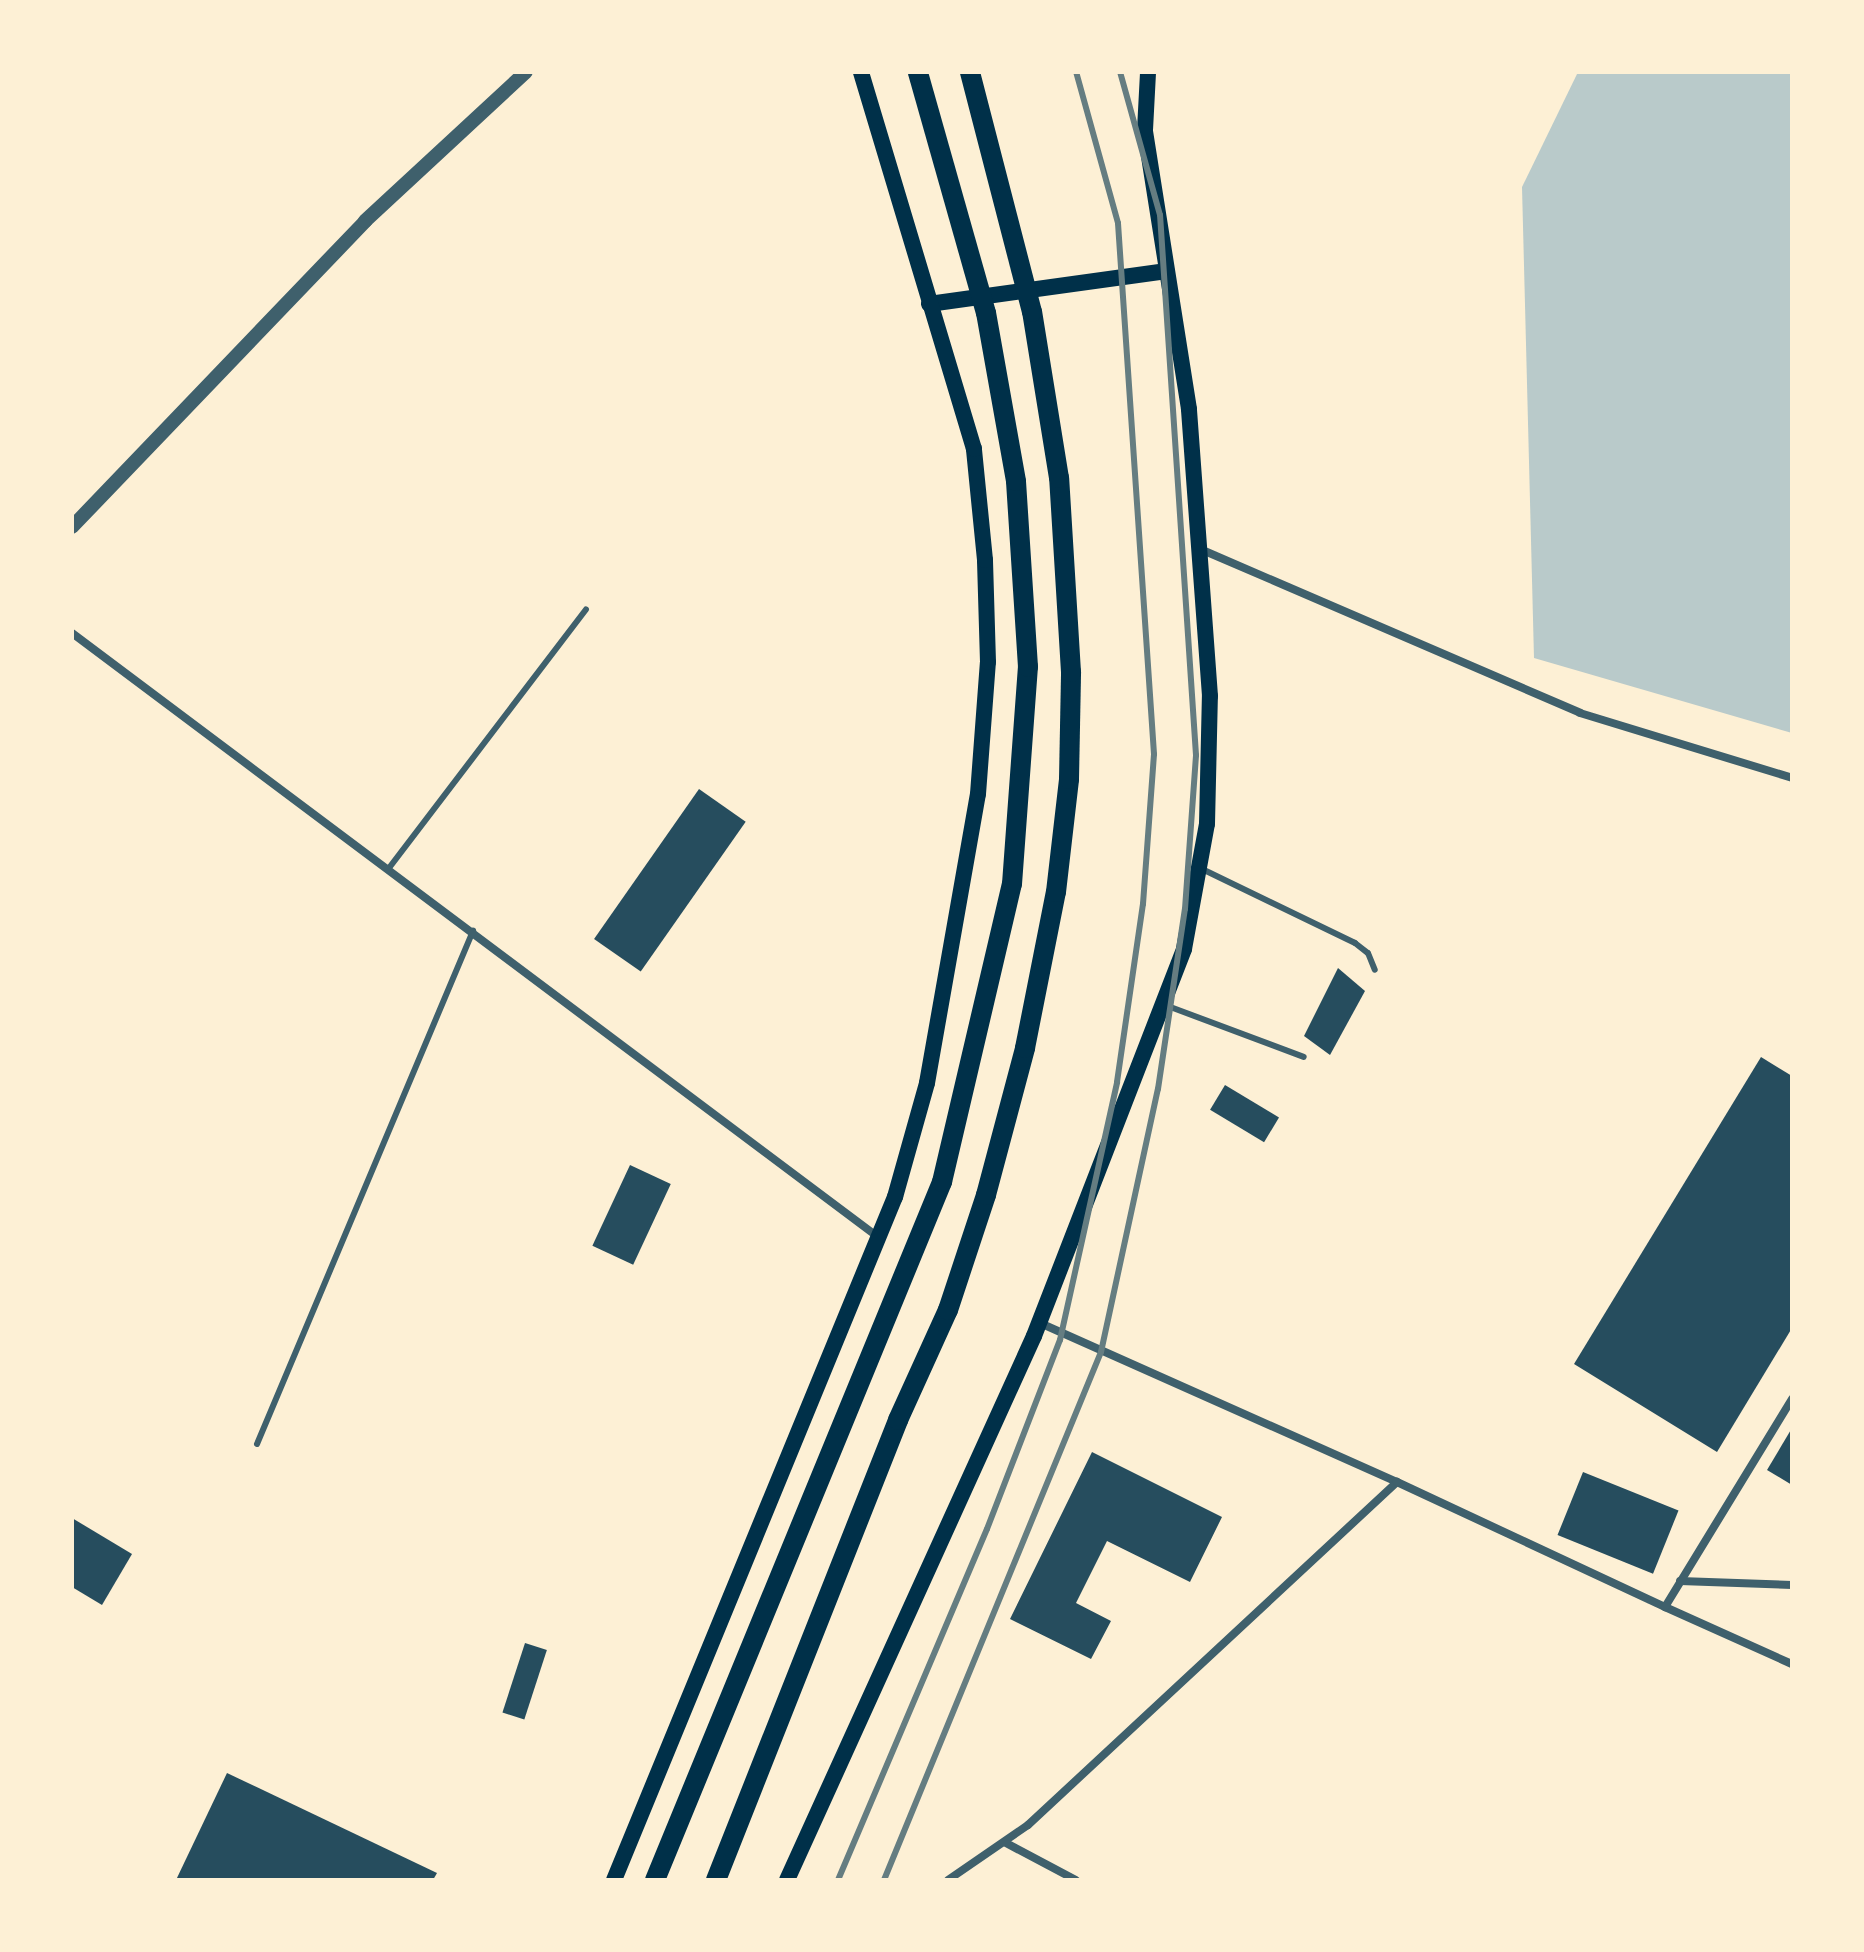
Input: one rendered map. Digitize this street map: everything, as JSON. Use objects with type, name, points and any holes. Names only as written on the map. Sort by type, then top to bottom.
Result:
[{"type":"main road","points":[[614,1880],[878,1238],[927,1083],[958,927],[978,794],[988,662],[985,560],[974,449],[861,72]]},
{"type":"main road","points":[[655,1880],[942,1182],[1012,884],[1028,667],[1016,481],[986,313],[918,72]]},
{"type":"main road","points":[[716,1880],[898,1420],[948,1310],[986,1195],[1025,1048],[1056,892],[1069,779],[1071,672],[1059,478],[1032,312],[970,72]]},
{"type":"main road","points":[[787,1880],[1039,1322],[1184,949],[1207,824],[1210,696],[1189,409],[1145,130],[1148,72]]},
{"type":"main road","points":[[929,304],[1167,271]]},
{"type":"street","points":[[72,527],[365,221],[526,72]]},
{"type":"street","points":[[1199,549],[1580,713],[1792,778]]},
{"type":"street","points":[[72,633],[878,1238]]},
{"type":"street","points":[[1039,1322],[1792,1664]]},
{"type":"street","points":[[1665,1607],[1792,1399]]},
{"type":"street","points":[[948,1880],[1006,1843],[1397,1482]]},
{"type":"street","points":[[1680,1581],[1792,1585]]},
{"type":"street","points":[[1006,1843],[1076,1880]]},
{"type":"lane","points":[[389,868],[586,609]]},
{"type":"lane","points":[[1199,868],[1355,943],[1368,953],[1375,970]]},
{"type":"lane","points":[[257,1444],[473,931]]},
{"type":"lane","points":[[1163,1004],[1304,1057]]},
{"type":"shaded area","points":[[1578,72],[1792,72],[1792,733],[1534,658],[1522,187]]},
{"type":"building","points":[[699,789],[746,822],[641,972],[594,939]]},
{"type":"building","points":[[1338,968],[1365,991],[1330,1055],[1304,1036]]},
{"type":"building","points":[[1761,1057],[1792,1076],[1792,1328],[1717,1452],[1574,1364]]},
{"type":"building","points":[[1225,1085],[1279,1117],[1264,1142],[1210,1110]]},
{"type":"building","points":[[630,1165],[671,1184],[633,1265],[592,1246]]},
{"type":"building","points":[[1792,1428],[1792,1485],[1767,1470]]},
{"type":"building","points":[[1092,1452],[1222,1517],[1190,1582],[1107,1541],[1076,1603],[1111,1621],[1091,1659],[1010,1619]]},
{"type":"building","points":[[1583,1472],[1678,1511],[1653,1574],[1558,1535]]},
{"type":"building","points":[[72,1518],[132,1554],[102,1605],[72,1587]]},
{"type":"building","points":[[525,1643],[547,1650],[524,1720],[502,1712]]},
{"type":"building","points":[[227,1773],[437,1873],[433,1880],[176,1880]]},
{"type":"railway","points":[[838,1880],[987,1529],[1060,1340],[1117,1082],[1143,904],[1154,754],[1118,223],[1076,72]]},
{"type":"railway","points":[[884,1880],[1101,1352],[1158,1089],[1185,909],[1196,755],[1160,215],[1120,72]]}]
